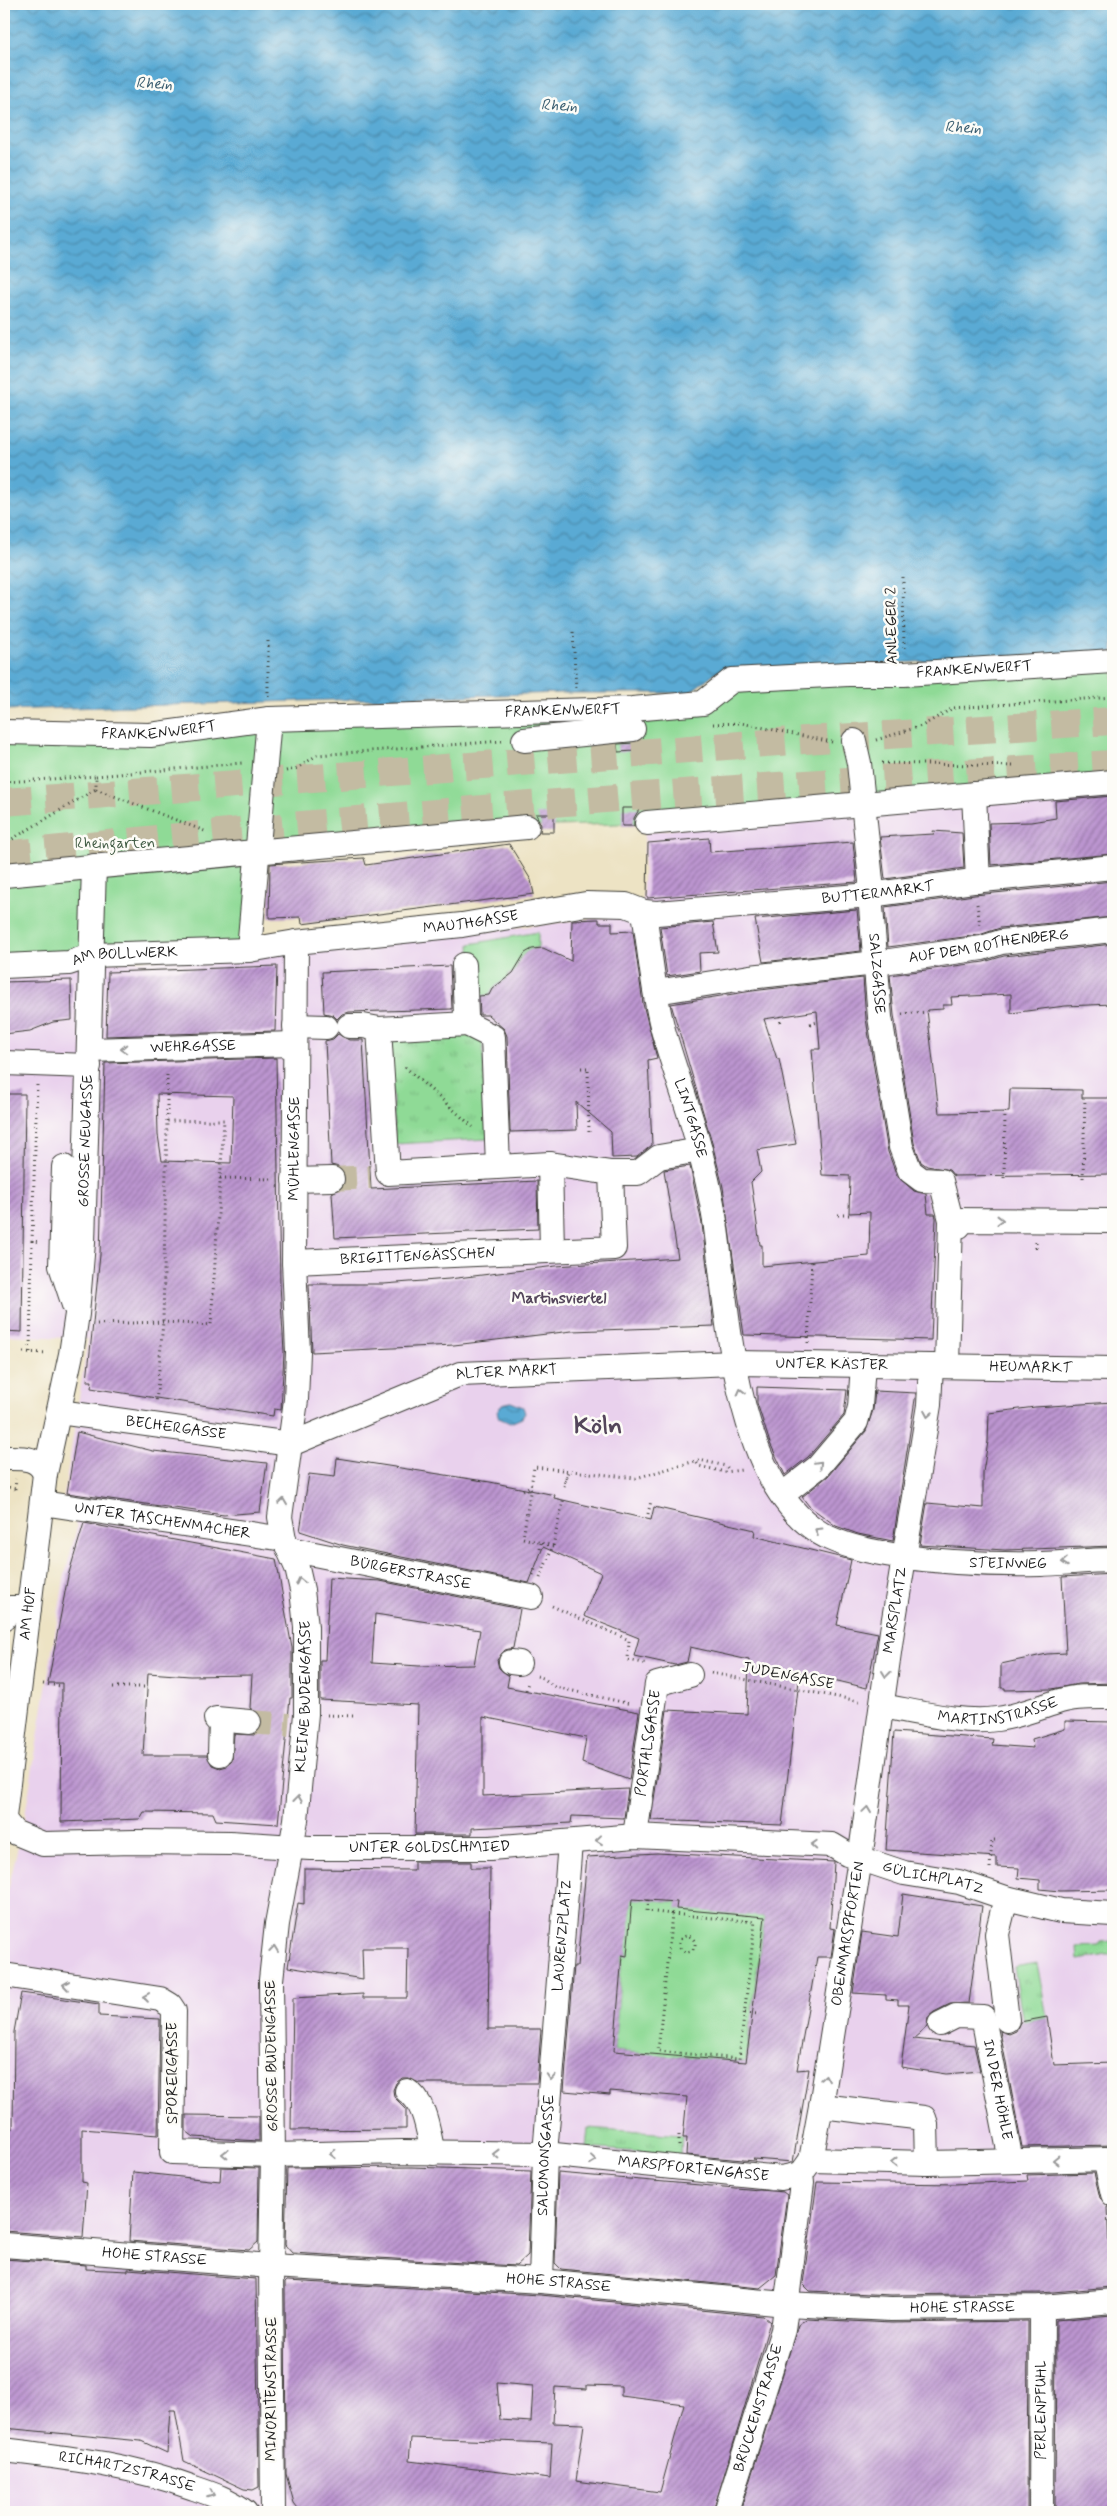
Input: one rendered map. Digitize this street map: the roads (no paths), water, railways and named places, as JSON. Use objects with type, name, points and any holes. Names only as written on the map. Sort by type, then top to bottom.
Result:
[{"type":"street","name":"FRANKENWERFT","points":[[4,732],[150,735],[268,719],[632,709],[703,703],[732,680],[848,674],[904,674],[1113,661]]},
{"type":"street","points":[[249,950],[268,719]]},
{"type":"street","points":[[515,740],[633,728]]},
{"type":"street","name":"SALZGASSE","points":[[856,752],[872,882],[870,895],[880,1017],[901,1147],[910,1171],[922,1180],[941,1181],[955,1223]]},
{"type":"street","points":[[647,823],[862,806],[1113,782]]},
{"type":"street","points":[[974,794],[978,891]]},
{"type":"street","points":[[4,875],[527,827]]},
{"type":"street","name":"GROSSE NEUGASSE","points":[[59,1412],[85,1319],[83,1243],[94,866]]},
{"type":"street","name":"BUTTERMARKT","points":[[644,912],[657,913],[870,895],[978,891],[1113,867]]},
{"type":"street","name":"MAUTHGASSE","points":[[296,942],[463,944],[586,904],[626,905],[644,912]]},
{"type":"street","name":"LINTGASSE","points":[[644,912],[663,1029],[700,1150],[718,1241],[726,1326],[734,1363]]},
{"type":"street","name":"AUF DEM ROTHENBERG","points":[[656,992],[750,977],[876,963],[982,948],[1001,942],[1113,930]]},
{"type":"street","name":"AM BOLLWERK","points":[[4,966],[69,963],[92,955],[249,950],[296,942]]},
{"type":"street","name":"MÜHLENGASSE","points":[[291,1444],[298,1355],[294,1262],[296,942]]},
{"type":"street","points":[[463,944],[466,1020],[493,1037],[497,1156]]},
{"type":"street","name":"WEHRGASSE","points":[[4,1063],[89,1058],[295,1035],[338,1027],[363,1026],[379,1029],[466,1020]]},
{"type":"street","points":[[379,1029],[379,1175],[497,1156],[611,1173],[638,1173],[660,1157],[700,1150]]},
{"type":"street","points":[[546,1249],[550,1164]]},
{"type":"street","points":[[64,1166],[62,1266],[85,1319]]},
{"type":"street","name":"BRIGITTENGÄSSCHEN","points":[[294,1262],[546,1249],[614,1248],[611,1173]]},
{"type":"street","points":[[294,1180],[332,1179]]},
{"type":"street","points":[[904,1557],[930,1405],[939,1366],[955,1223],[1113,1221]]},
{"type":"street","points":[[734,1363],[754,1439],[768,1471],[782,1495],[818,1466],[856,1422],[860,1407],[863,1365]]},
{"type":"street","name":"UNTER KÄSTER","points":[[734,1363],[939,1366]]},
{"type":"street","name":"ALTER MARKT","points":[[291,1444],[460,1374],[734,1363]]},
{"type":"street","name":"HEUMARKT","points":[[939,1366],[1113,1369]]},
{"type":"street","name":"BECHERGASSE","points":[[59,1412],[291,1444]]},
{"type":"street","name":"AM HOF","points":[[4,1819],[45,1474],[59,1412]]},
{"type":"street","points":[[287,1544],[280,1517],[291,1444]]},
{"type":"street","points":[[4,1458],[35,1460],[42,1465],[45,1474]]},
{"type":"street","name":"MARSPLATZ","points":[[782,1495],[809,1525],[829,1538],[862,1550],[904,1557],[882,1706]]},
{"type":"street","name":"UNTER TASCHENMACHER","points":[[42,1503],[287,1544]]},
{"type":"street","name":"BÜRGERSTRASSE","points":[[287,1544],[531,1597]]},
{"type":"street","name":"KLEINE BUDENGASSE","points":[[287,1544],[297,1568],[305,1614],[305,1722],[296,1820],[290,1847]]},
{"type":"street","name":"STEINWEG","points":[[904,1557],[973,1564],[1113,1560]]},
{"type":"street","points":[[4,1618],[10,1608],[29,1608]]},
{"type":"street","name":"PORTALSGASSE","points":[[635,1836],[657,1684],[690,1675]]},
{"type":"street","name":"MARTINSTRASSE","points":[[882,1706],[973,1719],[995,1719],[1024,1714],[1061,1701],[1085,1697],[1113,1697]]},
{"type":"street","name":"OBENMARSPFORTEN","points":[[786,2304],[802,2183],[821,2106],[882,1706]]},
{"type":"street","points":[[220,1754],[218,1719],[249,1722]]},
{"type":"street","name":"UNTER GOLDSCHMIED","points":[[4,1819],[14,1832],[44,1844],[211,1843],[290,1847],[490,1848],[570,1843],[635,1836],[832,1846],[860,1859]]},
{"type":"street","name":"LAURENZPLATZ","points":[[554,2029],[566,1971],[570,1843]]},
{"type":"street","name":"GROSSE BUDENGASSE","points":[[271,2266],[273,2155],[271,1980],[290,1847]]},
{"type":"street","name":"GÜLICHPLATZ","points":[[860,1859],[904,1873],[959,1882],[1006,1898],[1061,1911],[1113,1914]]},
{"type":"street","points":[[1006,1898],[996,1934],[1008,2020]]},
{"type":"street","name":"SPORERGASSE","points":[[4,1975],[160,1999],[170,2005],[174,2011],[172,2152],[273,2155]]},
{"type":"street","name":"IN DER HÖHLE","points":[[940,2024],[956,2016],[982,2017],[1011,2161]]},
{"type":"street","name":"SALOMONSGASSE","points":[[541,2281],[545,2154],[554,2029]]},
{"type":"street","points":[[407,2099],[414,2095],[420,2106],[424,2153]]},
{"type":"street","points":[[821,2106],[924,2118],[926,2124],[927,2162]]},
{"type":"street","name":"MARSPFORTENGASSE","points":[[273,2155],[545,2154],[781,2178],[806,2167],[927,2162],[1109,2159]]},
{"type":"street","points":[[1109,2159],[1113,2194]]},
{"type":"street","name":"HOHE STRASSE","points":[[4,2246],[271,2266],[541,2281],[786,2304],[891,2309],[1042,2307],[1113,2301]]},
{"type":"street","name":"MINORITENSTRASSE","points":[[271,2266],[273,2512]]},
{"type":"street","name":"BRÜCKENSTRASSE","points":[[726,2512],[782,2330],[786,2304]]},
{"type":"street","name":"PERLENPFUHL","points":[[1040,2512],[1042,2307]]},
{"type":"street","name":"RICHARTZSTRASSE","points":[[4,2450],[122,2466],[174,2480],[217,2496],[245,2512]]},
{"type":"water","name":"Rhein","points":[[4,4],[1113,4],[1113,652],[716,672],[689,693],[560,693],[4,710]]},
{"type":"water","points":[[511,1402],[523,1407],[525,1413],[522,1418],[510,1423],[499,1418],[497,1412],[502,1404]]},
{"type":"tunnel","points":[[4,802],[805,740],[1113,721]]},
{"type":"tunnel","points":[[4,855],[419,814],[697,792],[1113,764]]},
{"type":"tunnel","points":[[332,1179],[370,1177]]},
{"type":"tunnel","points":[[249,1722],[289,1725]]},
{"type":"district","name":"Martinsviertel","points":[[559,1298]]},
{"type":"district","name":"Köln","points":[[598,1426]]},
{"type":"park label","name":"Rheingarten","points":[[115,844]]}]
